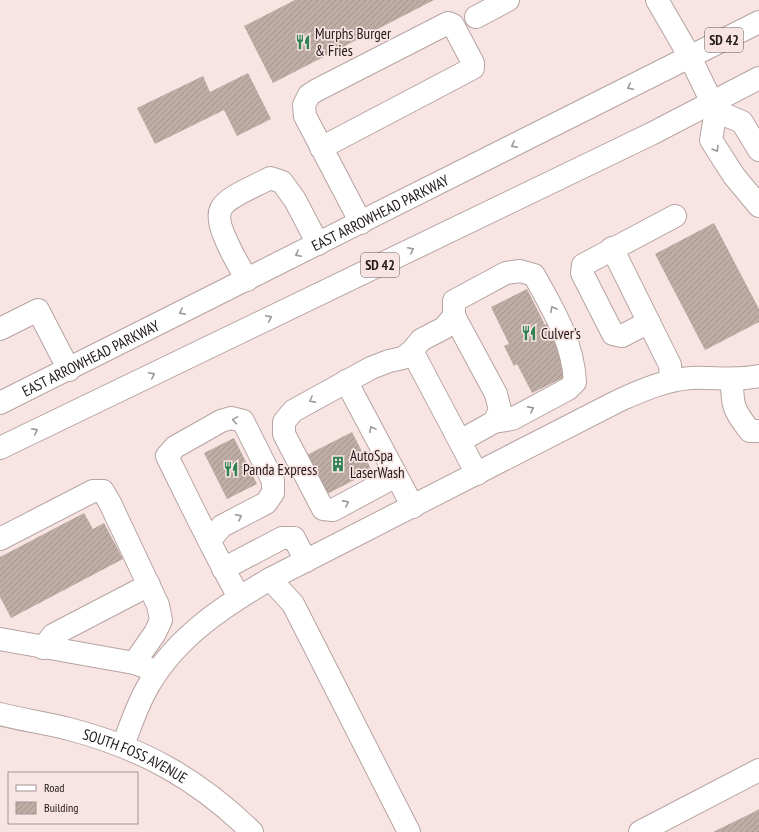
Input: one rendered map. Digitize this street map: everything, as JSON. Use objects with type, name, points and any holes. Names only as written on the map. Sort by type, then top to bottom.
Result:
[{"type":"main road","points":[[476,16],[508,0]]},
{"type":"main road","points":[[657,0],[690,58],[714,107],[711,140],[734,176],[759,206]]},
{"type":"main road","name":"EAST ARROWHEAD PARKWAY","points":[[0,403],[69,370],[759,22]]},
{"type":"main road","points":[[321,148],[473,68],[473,63],[453,25],[448,23],[309,95],[304,106],[305,116],[321,148],[361,223]]},
{"type":"main road","name":"SD 42","points":[[0,448],[714,107],[759,78]]},
{"type":"main road","points":[[714,107],[742,122],[759,150]]},
{"type":"main road","points":[[246,280],[219,221],[220,209],[228,200],[270,178],[282,182],[295,200],[318,244]]},
{"type":"main road","points":[[649,322],[622,336],[613,334],[582,273],[583,265],[612,248],[675,216]]},
{"type":"main road","points":[[612,248],[670,365],[671,381]]},
{"type":"main road","points":[[460,441],[494,422],[512,419],[568,389],[575,382],[575,367],[560,321],[534,275],[520,270],[506,273],[454,302],[454,316],[496,394],[500,410],[494,422]]},
{"type":"main road","points":[[0,329],[38,310],[69,370]]},
{"type":"main road","points":[[396,476],[333,510],[323,509],[284,434],[284,422],[293,411],[370,368],[388,361],[403,358],[412,351],[421,340],[444,328],[454,316]]},
{"type":"main road","points":[[412,351],[477,474]]},
{"type":"main road","points":[[123,745],[149,684],[171,654],[199,626],[239,597],[270,579],[620,400],[652,386],[690,378],[732,379],[759,376]]},
{"type":"main road","points":[[732,379],[732,402],[738,417],[750,431],[759,431]]},
{"type":"main road","points":[[346,381],[413,506]]},
{"type":"main road","points":[[209,541],[222,526],[266,503],[273,494],[273,481],[243,421],[231,418],[221,421],[175,446],[167,456],[209,541],[223,569],[239,597]]},
{"type":"main road","points":[[0,539],[93,491],[103,491],[158,605],[161,620],[155,633],[134,663]]},
{"type":"main road","points":[[223,569],[282,538],[294,538],[306,561]]},
{"type":"main road","points":[[270,579],[293,604],[409,832]]},
{"type":"main road","points":[[44,648],[53,635],[149,585]]},
{"type":"main road","points":[[0,639],[134,663],[158,671]]},
{"type":"main road","name":"SOUTH FOSS AVENUE","points":[[0,714],[67,728],[123,745],[184,776],[209,793],[252,832]]},
{"type":"main road","points":[[640,832],[759,770]]},
{"type":"building","points":[[295,0],[434,0],[273,83],[244,26]]},
{"type":"building","points":[[248,73],[271,119],[237,136],[224,110],[155,144],[137,108],[203,76],[210,92]]},
{"type":"building","points":[[714,223],[759,309],[759,322],[705,350],[655,254]]},
{"type":"building","name":"Culver's","points":[[527,289],[545,325],[549,323],[559,342],[555,343],[571,374],[532,393],[517,364],[514,366],[504,346],[509,344],[491,307]]},
{"type":"building","name":"AutoSpa LaserWash","points":[[352,432],[372,471],[323,496],[303,457]]},
{"type":"building","name":"Panda Express","points":[[234,438],[257,484],[227,499],[204,453]]},
{"type":"building","points":[[84,513],[93,529],[104,523],[123,559],[11,618],[0,597],[0,557]]},
{"type":"building","points":[[759,809],[759,832],[713,832],[754,812]]},
{"type":"place","name":"Murphs Burger & Fries","points":[[303,42]]},
{"type":"place","name":"Culver's","points":[[529,333]]},
{"type":"place","name":"AutoSpa LaserWash","points":[[338,464]]},
{"type":"place","name":"Panda Express","points":[[231,469]]}]
